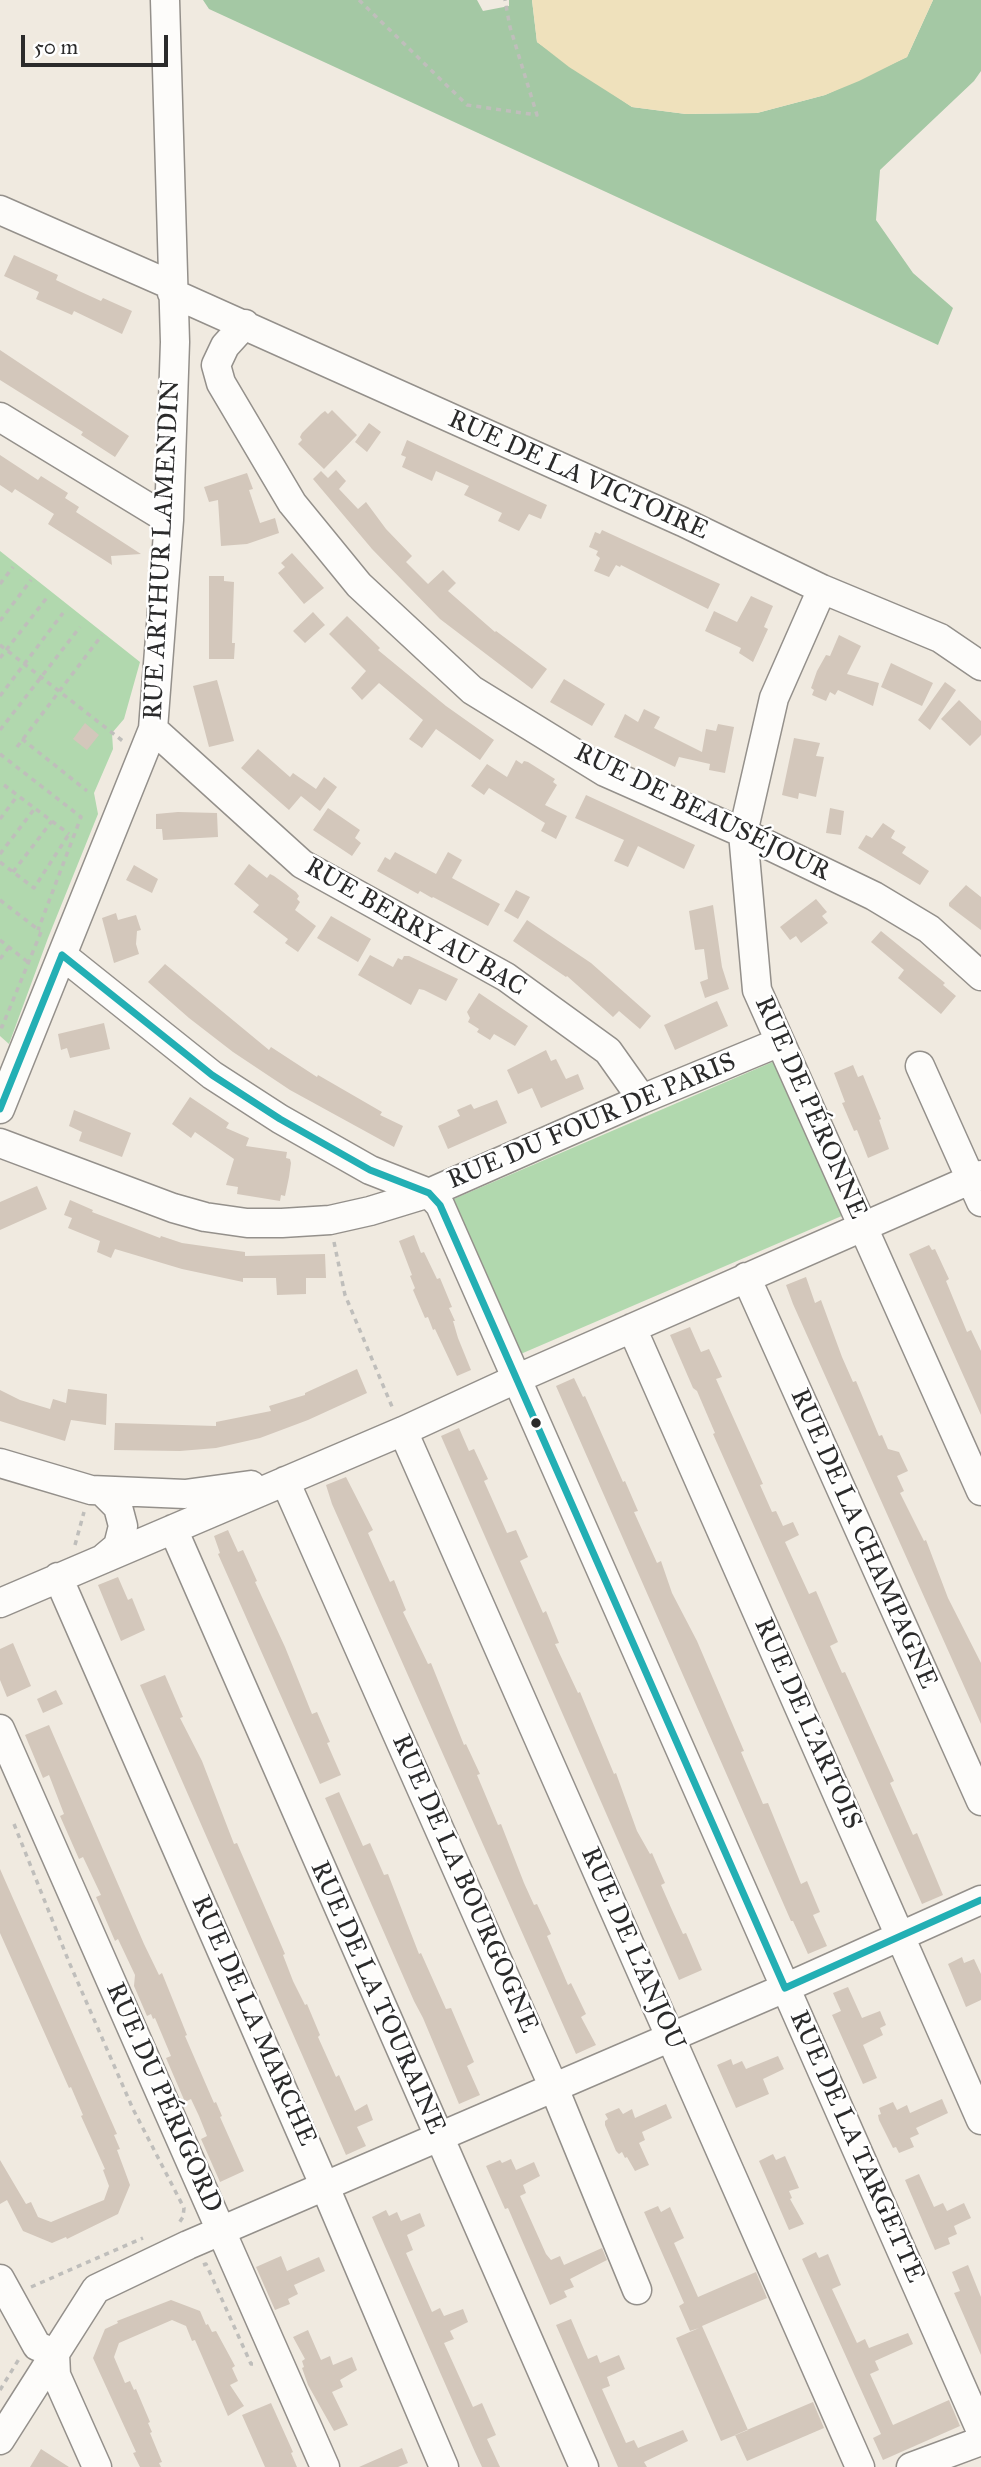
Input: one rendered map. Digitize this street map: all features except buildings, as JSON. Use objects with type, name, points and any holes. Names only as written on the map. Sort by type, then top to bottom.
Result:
[{"type":"street","name":"RUE ARTHUR LAMENDIN","points":[[0,1109],[153,729],[169,520],[175,342],[165,2]]},
{"type":"street","name":"RUE DE LA VICTOIRE","points":[[0,210],[172,289],[192,304],[245,324],[287,347],[683,522],[822,589],[940,638],[981,666]]},
{"type":"street","name":"RUE DE BEAUSÉJOUR","points":[[245,324],[225,346],[216,365],[221,383],[292,503],[359,584],[472,690],[605,772],[743,833],[874,896],[929,929],[981,976]]},
{"type":"street","points":[[0,417],[169,520]]},
{"type":"street","name":"RUE DE PÉRONNE","points":[[822,589],[774,698],[743,833],[757,990],[981,1491]]},
{"type":"street","name":"RUE BERRY AU BAC","points":[[153,729],[302,864],[506,977],[608,1051],[642,1099]]},
{"type":"street","points":[[64,952],[161,1037],[223,1083],[279,1119],[370,1170],[429,1193]]},
{"type":"street","name":"RUE DU FOUR DE PARIS","points":[[0,1143],[173,1208],[205,1217],[259,1223],[330,1220],[429,1193],[642,1099],[780,1042]]},
{"type":"street","points":[[0,1603],[403,1431],[862,1226],[977,1185],[920,1066]]},
{"type":"street","name":"RUE DE LA TARGETTE","points":[[429,1193],[440,1205],[981,2431]]},
{"type":"street","name":"RUE DE LA CHAMPAGNE","points":[[746,1277],[981,1801]]},
{"type":"street","name":"RUE DE L'ARTOIS","points":[[632,1328],[981,2120]]},
{"type":"street","name":"RUE DE L'ANJOU","points":[[403,1431],[860,2467]]},
{"type":"street","points":[[0,1463],[97,1490],[185,1494],[285,1481]]},
{"type":"street","name":"RUE DE LA BOURGOGNE","points":[[285,1481],[554,2088],[638,2290]]},
{"type":"street","points":[[97,1490],[118,1507],[123,1526],[118,1546],[105,1557]]},
{"type":"street","name":"RUE DE LA TOURAINE","points":[[173,1528],[584,2467]]},
{"type":"street","name":"RUE DE LA MARCHE","points":[[58,1577],[325,2187],[444,2467]]},
{"type":"street","name":"RUE DU PÉRIGORD","points":[[0,1729],[326,2467]]},
{"type":"street","points":[[0,2440],[96,2289],[188,2245],[785,1988],[981,1900]]},
{"type":"street","points":[[5,2287],[37,2346],[55,2353]]},
{"type":"street","points":[[55,2353],[56,2375],[96,2467]]},
{"type":"street","points":[[912,2467],[981,2441]]},
{"type":"path","points":[[359,0],[467,105],[537,115],[509,27],[505,0]]},
{"type":"path","points":[[0,584],[13,567]]},
{"type":"path","points":[[0,621],[31,580]]},
{"type":"path","points":[[0,658],[49,595]]},
{"type":"path","points":[[0,696],[63,613]]},
{"type":"path","points":[[0,730],[80,627]]},
{"type":"path","points":[[17,747],[102,635]]},
{"type":"path","points":[[0,645],[142,756]]},
{"type":"path","points":[[22,739],[87,791]]},
{"type":"path","points":[[0,754],[81,817],[71,836],[34,888],[0,862]]},
{"type":"path","points":[[4,785],[71,836]]},
{"type":"path","points":[[0,819],[18,795]]},
{"type":"path","points":[[0,854],[35,808]]},
{"type":"path","points":[[13,872],[52,821]]},
{"type":"path","points":[[0,1026],[2,1027],[29,963],[71,836]]},
{"type":"path","points":[[0,900],[64,952]]},
{"type":"path","points":[[0,940],[29,963]]},
{"type":"path","points":[[0,960],[9,947]]},
{"type":"path","points":[[330,1220],[345,1296],[403,1431]]},
{"type":"path","points":[[58,1577],[77,1540],[97,1490]]},
{"type":"path","points":[[11,1817],[69,1962],[127,2096],[184,2208],[179,2223],[188,2245],[198,2267],[206,2264],[251,2364],[257,2362]]},
{"type":"path","points":[[5,2287],[155,2233]]},
{"type":"green space","points":[[203,0],[477,0],[483,11],[509,6],[509,0],[532,0],[537,42],[632,107],[686,114],[757,113],[825,95],[907,57],[933,0],[981,0],[981,71],[974,81],[880,170],[876,220],[913,273],[953,308],[938,345],[209,9]]},
{"type":"green space","points":[[0,551],[140,662],[124,719],[112,733],[113,749],[94,793],[98,814],[9,1044],[0,1036]]},
{"type":"green space","points":[[777,1060],[844,1215],[516,1356],[449,1201]]},
{"type":"sand","points":[[532,0],[933,0],[907,57],[859,81],[825,95],[757,113],[686,114],[632,107],[569,67],[537,42]]},
{"type":"transit line","points":[[62,955],[212,1075],[280,1119],[370,1170],[429,1193],[440,1205],[785,1988]]},
{"type":"transit line","points":[[0,1109],[62,955]]},
{"type":"transit line","points":[[785,1988],[981,1900]]}]
